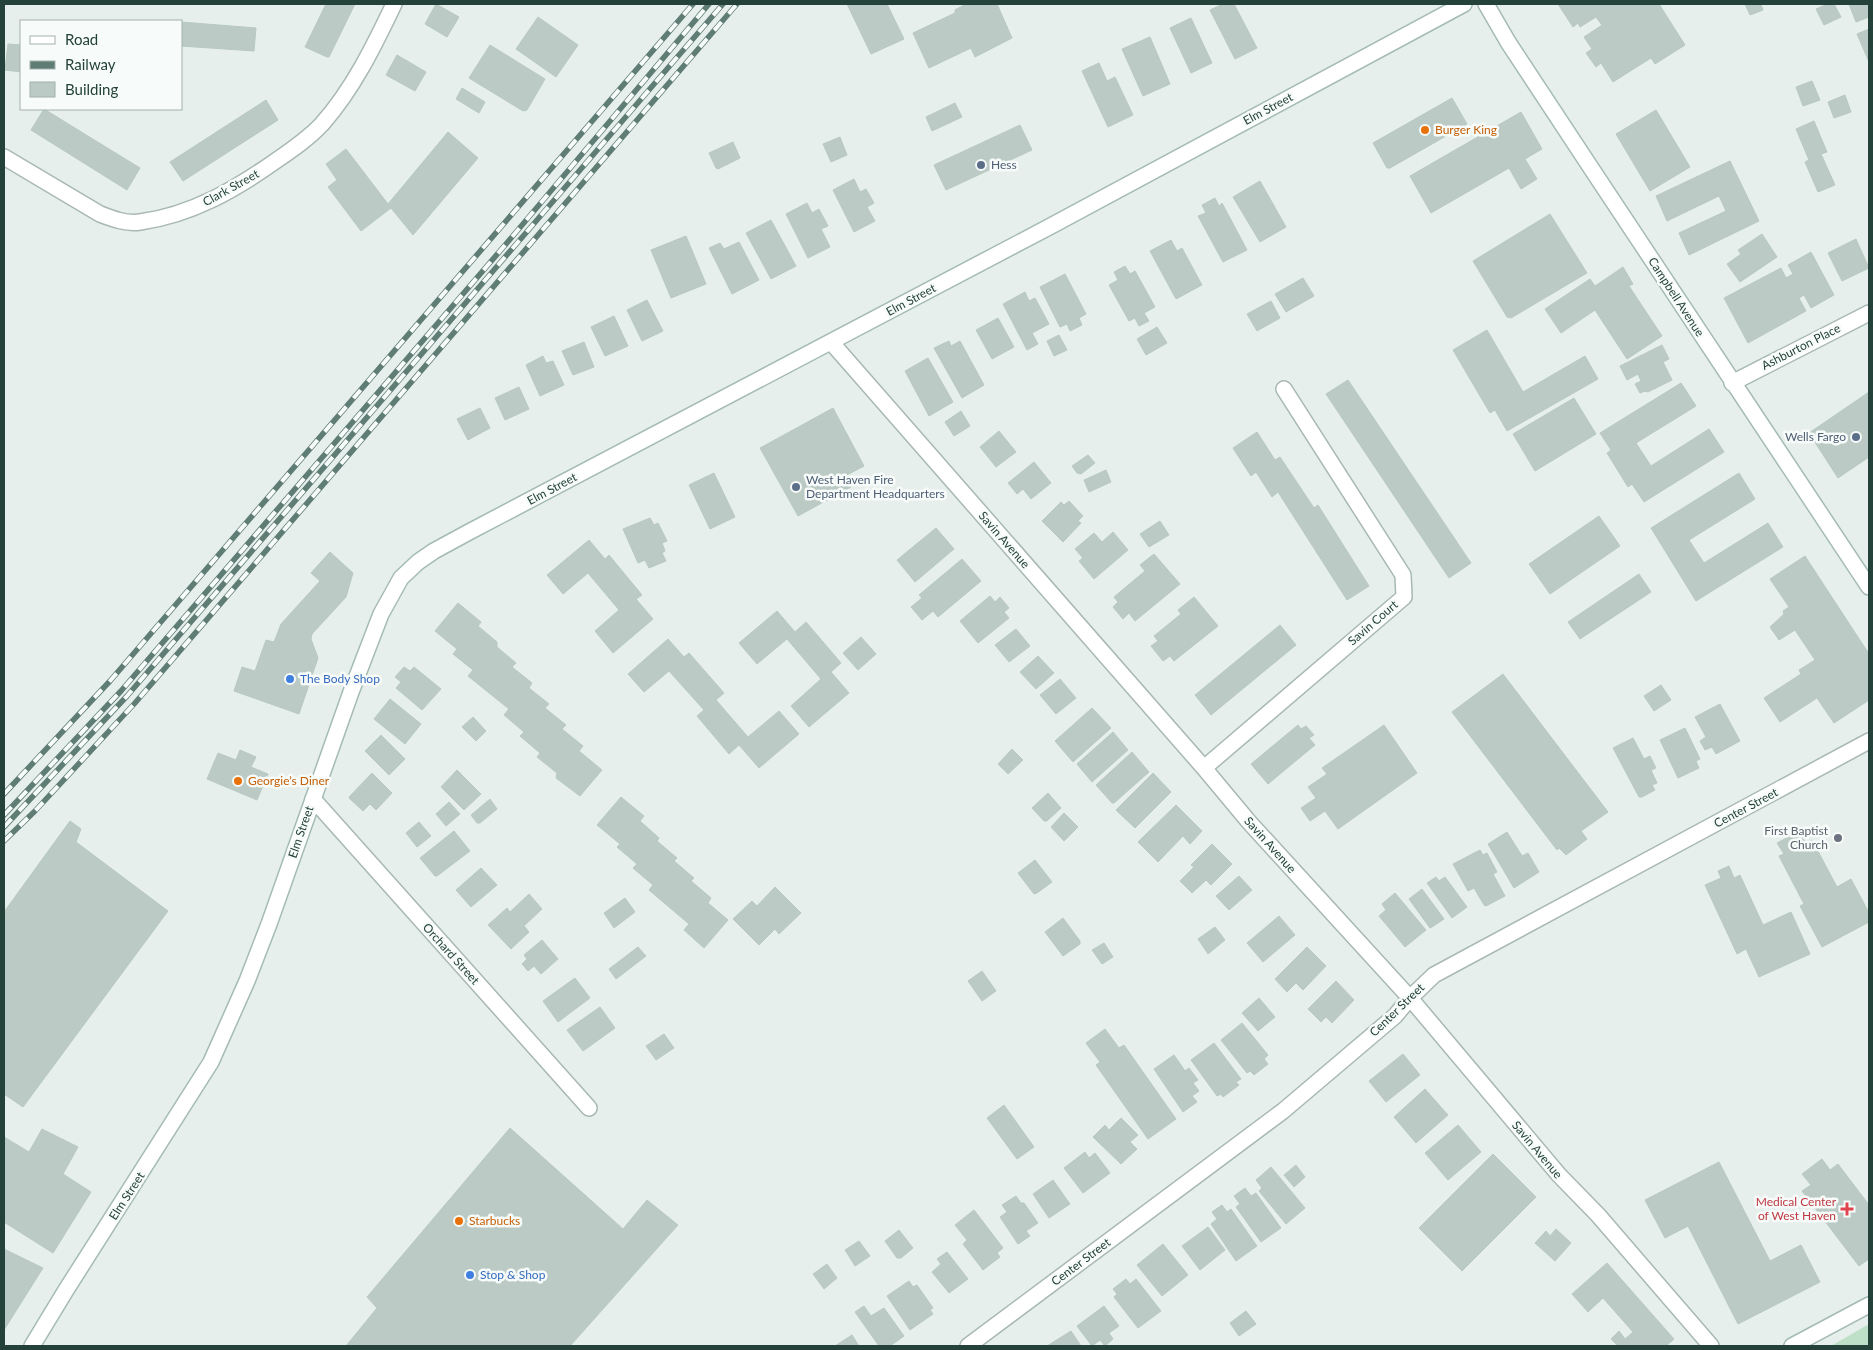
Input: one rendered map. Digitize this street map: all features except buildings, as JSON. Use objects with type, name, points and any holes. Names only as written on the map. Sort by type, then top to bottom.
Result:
[{"type":"street","name":"Clark Street","points":[[4,157],[100,214],[116,221],[139,222],[192,209],[224,194],[261,171],[296,146],[321,124],[345,94],[375,43],[394,4]]},
{"type":"street","name":"Elm Street","points":[[32,1346],[211,1062],[247,981],[381,614],[401,578],[418,562],[434,551],[1049,227],[1464,4]]},
{"type":"street","name":"Campbell Avenue","points":[[1486,4],[1508,42],[1869,588]]},
{"type":"street","name":"Ashburton Place","points":[[1732,383],[1869,313]]},
{"type":"street","name":"Savin Avenue","points":[[831,342],[1204,768],[1249,822],[1410,998],[1559,1175],[1598,1215],[1711,1346]]},
{"type":"street","name":"Savin Court","points":[[1204,768],[1404,597],[1403,575],[1284,389]]},
{"type":"street","name":"Center Street","points":[[968,1346],[1283,1111],[1395,1016],[1434,974],[1869,741]]},
{"type":"street","name":"Orchard Street","points":[[313,799],[589,1108]]},
{"type":"street","points":[[1792,1346],[1869,1305]]},
{"type":"green space","points":[[1869,1324],[1869,1346],[1831,1346]]},
{"type":"railway","points":[[4,794],[110,681],[693,4]]},
{"type":"railway","points":[[4,815],[121,691],[506,244],[709,4]]},
{"type":"railway","points":[[4,827],[127,696],[723,4]]},
{"type":"railway","points":[[4,841],[35,811],[135,703],[737,4]]},
{"type":"place","name":"Burger King","points":[[1425,130]]},
{"type":"place","name":"Hess","points":[[981,165]]},
{"type":"place","name":"Wells Fargo","points":[[1856,437]]},
{"type":"place","name":"West Haven Fire Department Headquarters","points":[[796,487]]},
{"type":"place","name":"The Body Shop","points":[[290,679]]},
{"type":"place","name":"Georgie’s Diner","points":[[238,781]]},
{"type":"place","name":"First Baptist Church","points":[[1838,838]]},
{"type":"place","name":"Medical Center of West Haven","points":[[1847,1209]]},
{"type":"place","name":"Starbucks","points":[[459,1221]]},
{"type":"place","name":"Stop & Shop","points":[[470,1275]]}]
